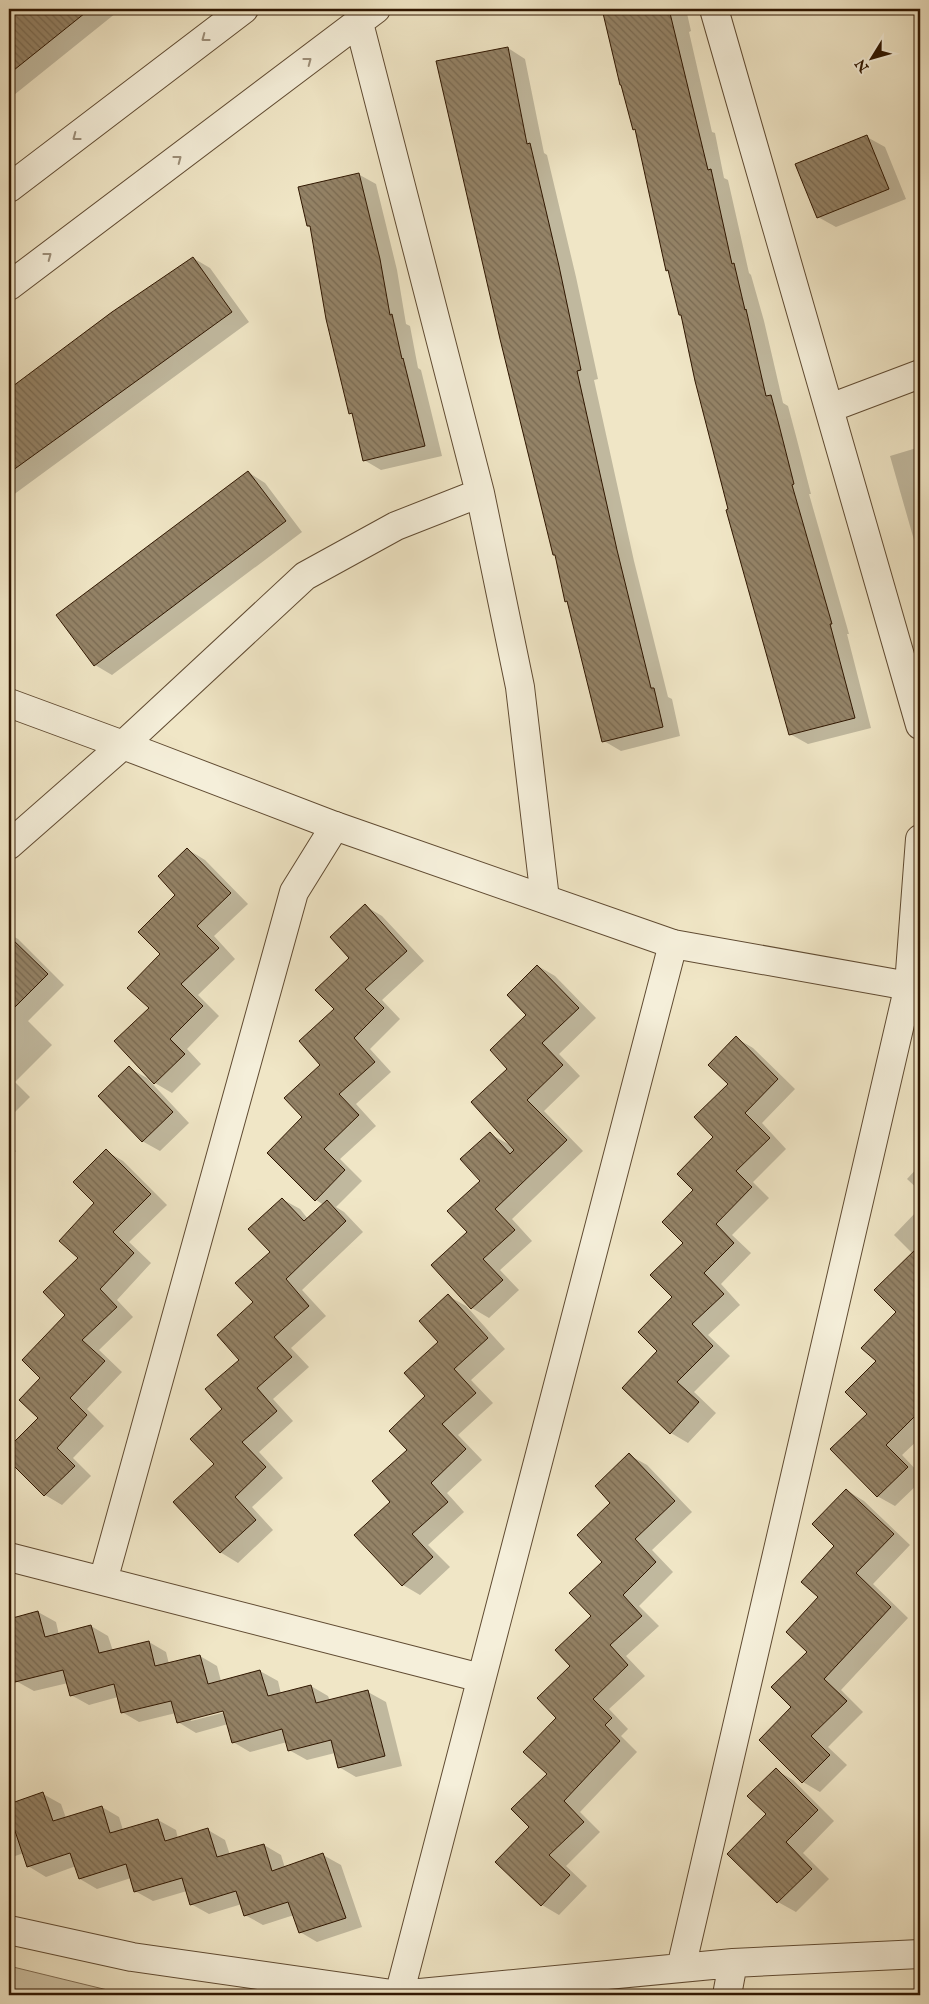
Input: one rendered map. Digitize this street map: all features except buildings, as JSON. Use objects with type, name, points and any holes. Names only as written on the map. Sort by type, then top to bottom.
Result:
[{"type":"street","points":[[9,188],[244,9]]},
{"type":"street","points":[[714,9],[920,725]]},
{"type":"street","points":[[9,286],[368,16],[480,493],[520,687],[545,900]]},
{"type":"street","points":[[830,408],[920,374]]},
{"type":"street","points":[[9,845],[123,745],[305,576],[396,526],[480,493]]},
{"type":"street","points":[[9,703],[335,826],[673,944],[915,987]]},
{"type":"street","points":[[103,1581],[294,892],[335,826]]},
{"type":"street","points":[[681,1968],[915,987],[920,839]]},
{"type":"street","points":[[399,1995],[673,944]]},
{"type":"street","points":[[9,1557],[481,1678]]},
{"type":"street","points":[[9,1930],[132,1957],[399,1995],[733,1963],[920,1954]]},
{"type":"street","points":[[727,1995],[733,1963]]},
{"type":"shaded area","points":[[9,1966],[128,1995],[9,1995]]}]
